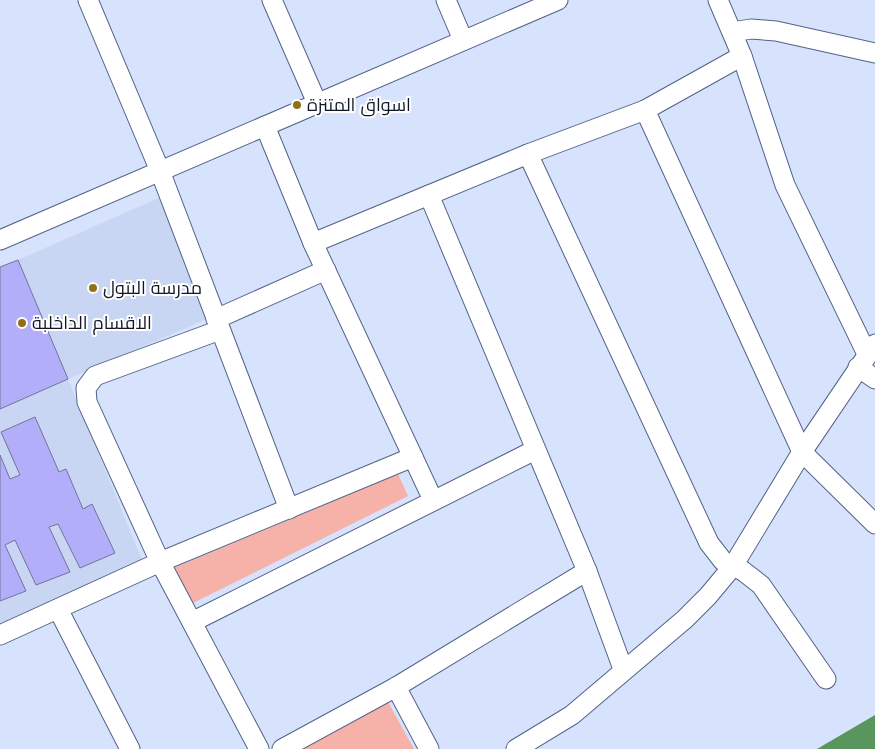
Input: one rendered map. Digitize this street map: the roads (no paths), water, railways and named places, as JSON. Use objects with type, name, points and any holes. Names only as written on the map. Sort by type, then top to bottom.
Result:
[{"type":"street","points":[[88,0],[160,171],[289,509]]},
{"type":"street","points":[[272,0],[317,104]]},
{"type":"street","points":[[446,0],[463,40]]},
{"type":"street","points":[[2,233],[160,171],[558,0]]},
{"type":"street","points":[[718,0],[742,56],[785,185],[867,355],[875,379]]},
{"type":"street","points":[[732,32],[770,30],[873,56]]},
{"type":"street","points":[[313,243],[528,154],[646,110],[742,56]]},
{"type":"street","points":[[646,110],[802,452],[875,524]]},
{"type":"street","points":[[265,126],[313,243],[433,500]]},
{"type":"street","points":[[528,154],[709,543],[715,553],[761,585],[826,679]]},
{"type":"street","points":[[429,196],[587,571],[623,669]]},
{"type":"street","points":[[259,749],[160,562],[87,402],[86,388],[95,376],[218,324],[326,270]]},
{"type":"street","points":[[516,749],[572,715],[623,669],[685,619],[733,566],[802,452],[867,355]]},
{"type":"street","points":[[192,622],[535,450]]},
{"type":"street","points":[[0,636],[160,562],[413,457]]},
{"type":"street","points":[[282,749],[396,688],[587,571]]},
{"type":"street","points":[[58,609],[130,749]]},
{"type":"street","points":[[396,688],[429,749]]},
{"type":"place","name":"اسواق المتنزة","points":[[297,105]]},
{"type":"place","name":"مدرسة البتول","points":[[93,288]]},
{"type":"place","name":"الاقسام الداخلبة","points":[[22,323]]}]
